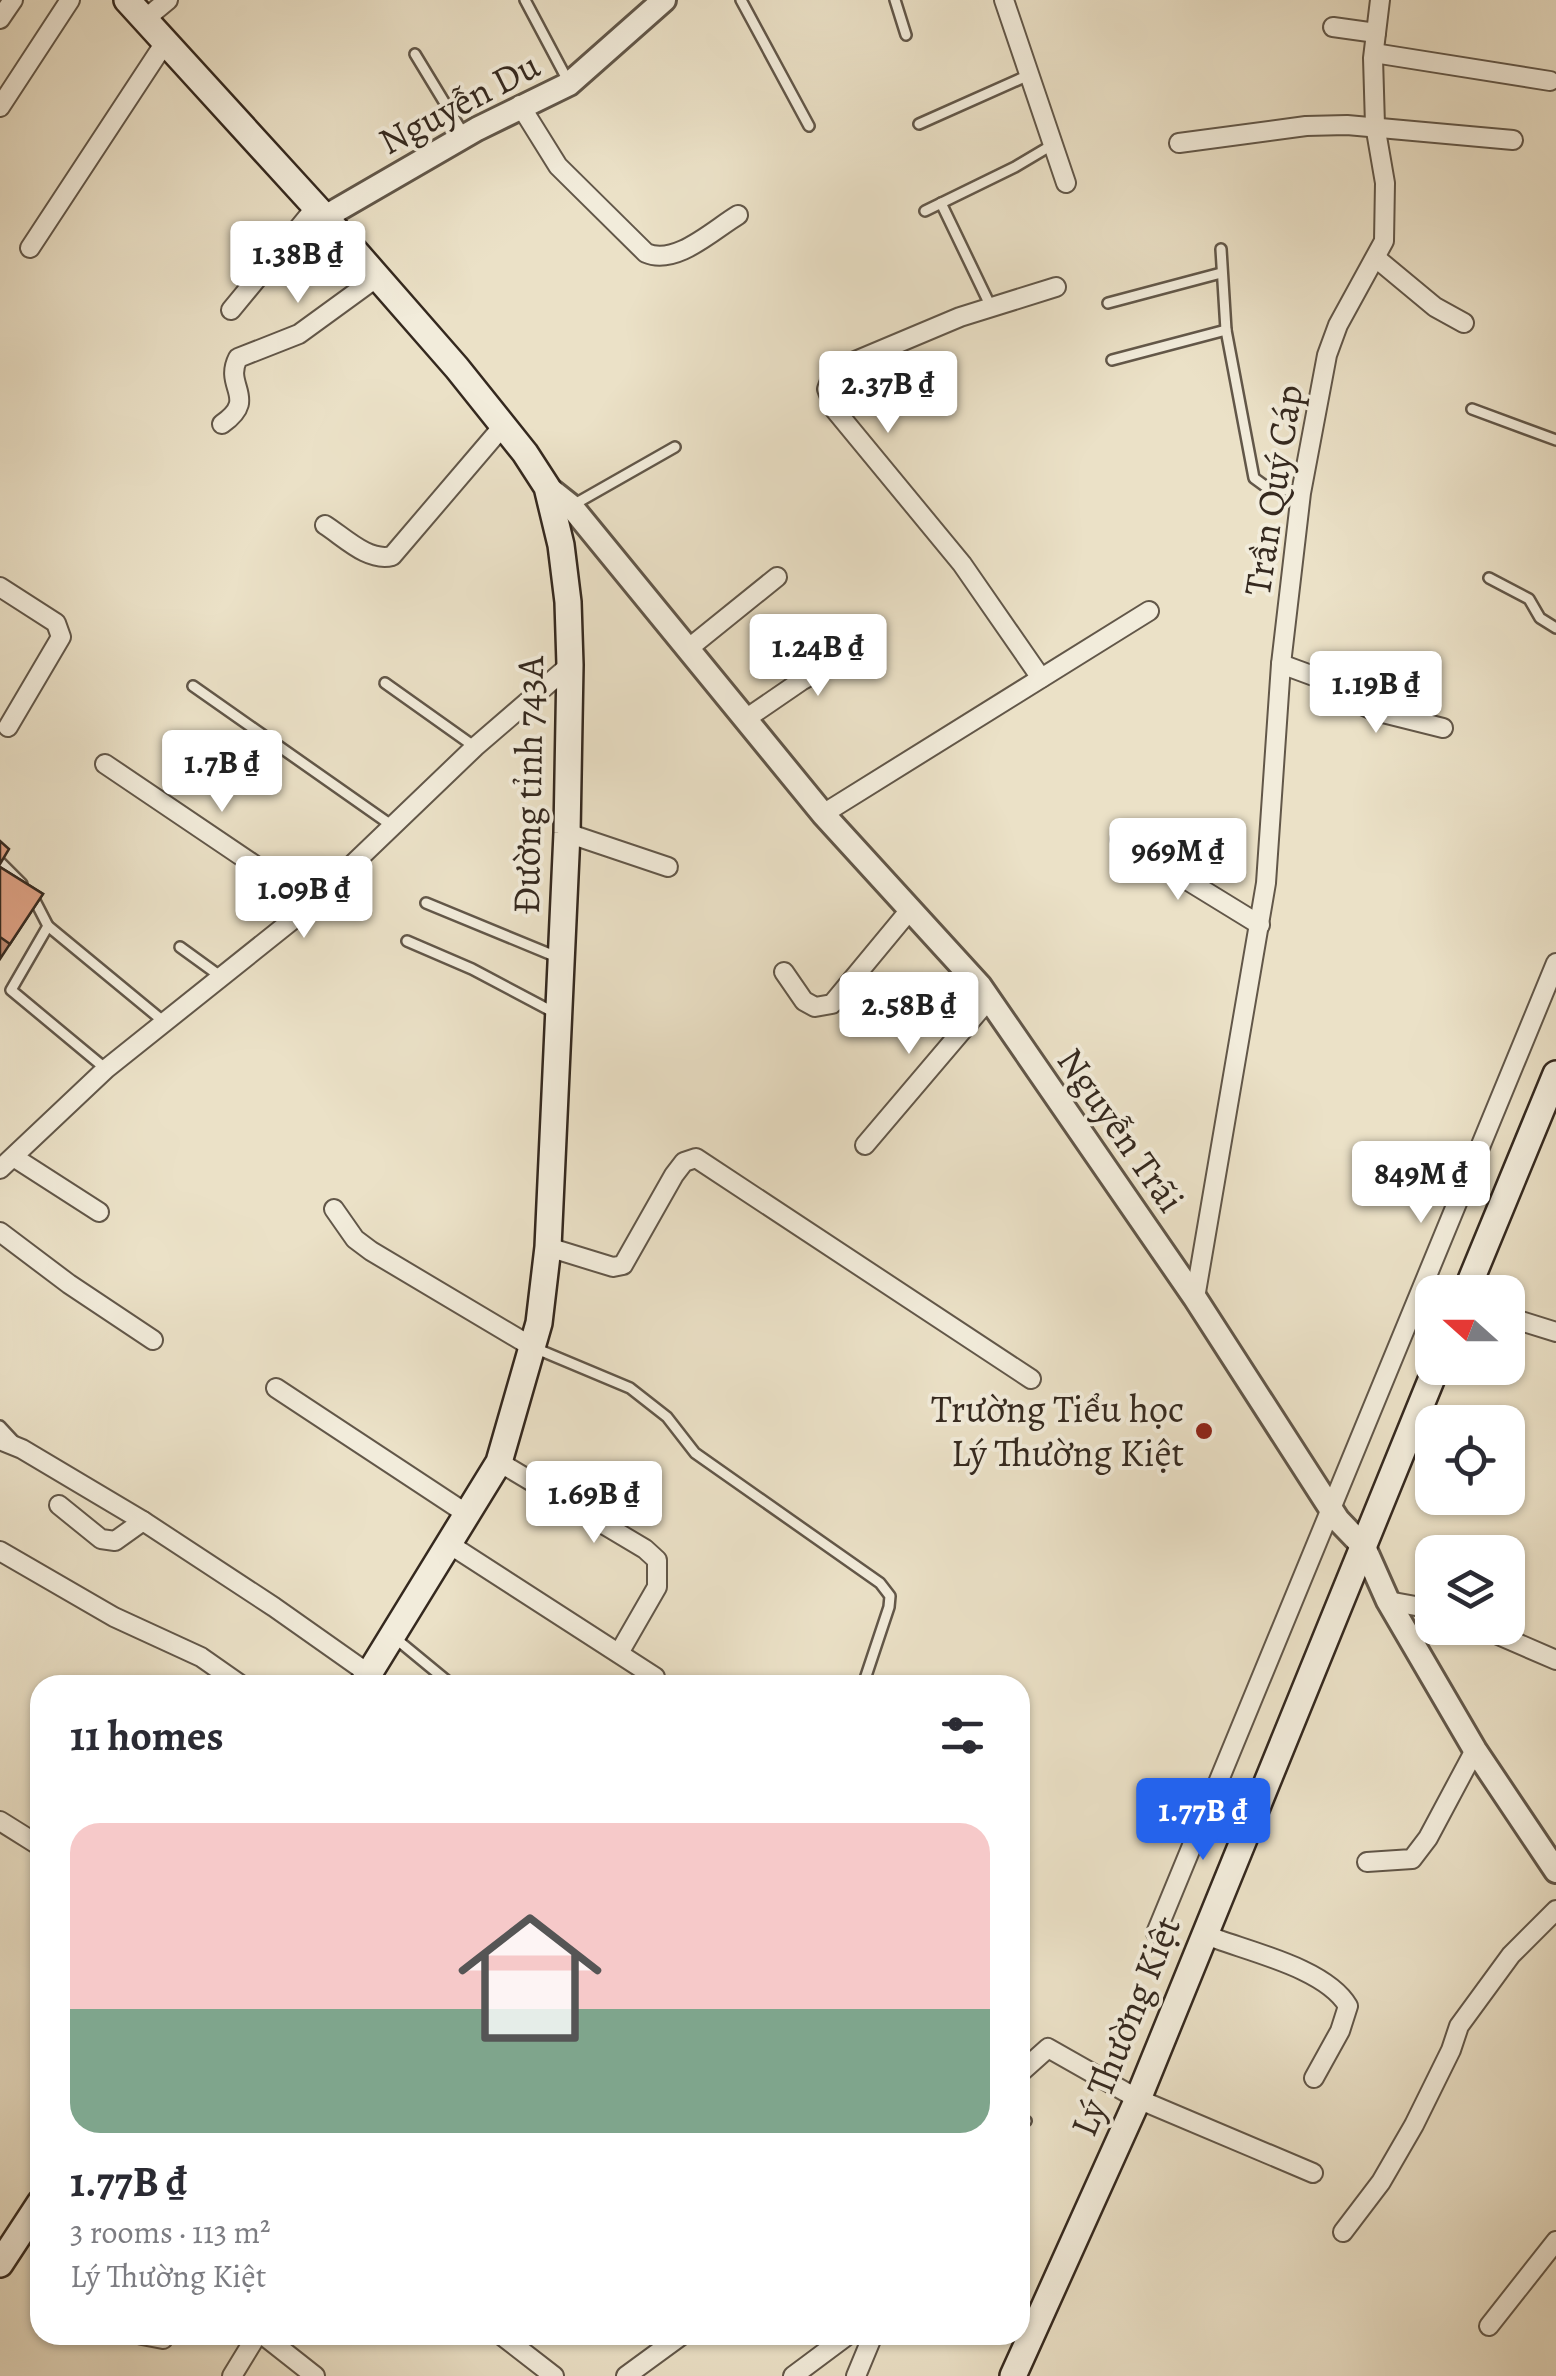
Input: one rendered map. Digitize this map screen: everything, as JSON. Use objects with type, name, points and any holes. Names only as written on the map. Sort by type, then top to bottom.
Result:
[{"type":"main road","name":"Đường tỉnh 743A","points":[[136,10],[320,212],[503,426],[547,487],[563,564],[570,665],[567,833],[548,1247],[534,1348],[499,1462],[369,1675]]},
{"type":"main road","points":[[1473,1275],[1556,1074]]},
{"type":"main road","name":"Lý Thường Kiệt","points":[[1030,2337],[1138,2100],[1429,1385]]},
{"type":"main road","points":[[0,2264],[30,2226]]},
{"type":"main road","name":"Lý Thường Kiệt","points":[[1012,2376],[1026,2345]]},
{"type":"street","points":[[0,19],[13,0]]},
{"type":"street","points":[[0,106],[70,0]]},
{"type":"street","points":[[136,10],[168,0]]},
{"type":"street","name":"Nguyễn Du","points":[[232,310],[320,212],[569,84],[664,0]]},
{"type":"street","points":[[1004,0],[1066,182]]},
{"type":"street","name":"Trần Quý Cáp","points":[[1194,1298],[1260,925],[1281,664],[1301,493],[1327,356],[1338,325],[1384,241],[1385,183],[1375,126],[1374,53],[1380,0]]},
{"type":"street","points":[[1333,27],[1376,33]]},
{"type":"street","points":[[30,248],[166,41]]},
{"type":"street","points":[[1374,53],[1550,81]]},
{"type":"street","points":[[520,106],[558,166],[646,253],[657,258],[674,254],[738,214]]},
{"type":"street","points":[[1179,143],[1306,126],[1375,126],[1513,140]]},
{"type":"street","points":[[1376,258],[1435,307],[1464,324]]},
{"type":"street","points":[[222,424],[237,414],[241,403],[234,366],[238,358],[299,334],[376,278]]},
{"type":"street","points":[[1041,678],[962,564],[835,410],[827,388],[834,370],[991,306],[1056,286]]},
{"type":"street","points":[[326,525],[367,553],[392,556],[503,426]]},
{"type":"street","name":"Nguyễn Trãi","points":[[547,487],[571,506],[823,814],[989,999],[1194,1298],[1330,1506],[1364,1547],[1388,1602],[1474,1750],[1554,1866]]},
{"type":"street","points":[[689,648],[777,576]]},
{"type":"street","points":[[0,587],[56,623],[61,637],[8,726]]},
{"type":"street","points":[[823,814],[1149,611]]},
{"type":"street","points":[[747,718],[866,644]]},
{"type":"street","points":[[1281,664],[1338,684],[1358,703],[1375,711],[1443,728]]},
{"type":"street","points":[[99,1212],[7,1163],[106,1068],[305,910],[475,747],[570,665]]},
{"type":"street","points":[[105,764],[256,866],[305,910]]},
{"type":"street","points":[[567,833],[668,867]]},
{"type":"street","points":[[1120,839],[1260,925]]},
{"type":"street","points":[[784,972],[804,1001],[815,1007],[832,1004],[908,911]]},
{"type":"street","points":[[1156,1932],[1556,963]]},
{"type":"street","points":[[865,1145],[989,999]]},
{"type":"street","points":[[548,1247],[613,1267],[623,1265],[674,1175],[684,1162],[696,1158],[1030,1379]]},
{"type":"street","points":[[334,1209],[356,1239],[371,1251],[534,1348]]},
{"type":"street","points":[[0,1232],[154,1340]]},
{"type":"street","points":[[1525,1322],[1556,1332]]},
{"type":"street","points":[[276,1388],[467,1514]]},
{"type":"street","points":[[0,1440],[143,1521],[274,1606],[360,1675]]},
{"type":"street","points":[[499,1462],[645,1548],[657,1560],[657,1587],[619,1652]]},
{"type":"street","points":[[58,1505],[100,1539],[115,1541],[143,1521]]},
{"type":"street","points":[[449,1544],[652,1675]]},
{"type":"street","points":[[0,1551],[114,1616],[201,1657],[227,1675]]},
{"type":"street","points":[[1388,1602],[1415,1606]]},
{"type":"street","points":[[1521,1645],[1556,1660]]},
{"type":"street","points":[[1367,1862],[1412,1860],[1428,1838],[1474,1750]]},
{"type":"street","points":[[0,1821],[30,1840]]},
{"type":"street","points":[[1343,2232],[1381,2182],[1414,2125],[1452,2050],[1459,2026],[1512,1955],[1556,1910]]},
{"type":"street","points":[[1203,1934],[1309,1972],[1342,1996],[1348,2011],[1314,2078]]},
{"type":"street","points":[[1030,2064],[1048,2048],[1138,2100],[1313,2173]]},
{"type":"street","points":[[1488,2326],[1556,2241]]},
{"type":"street","points":[[232,2376],[253,2345]]},
{"type":"street","points":[[273,2345],[315,2376]]},
{"type":"street","points":[[514,2345],[554,2376]]},
{"type":"street","points":[[626,2376],[668,2345]]},
{"type":"street","points":[[794,2376],[835,2345]]},
{"type":"street","points":[[856,2376],[869,2345]]},
{"type":"lane","points":[[525,0],[569,84]]},
{"type":"lane","points":[[741,0],[809,126]]},
{"type":"lane","points":[[894,0],[906,36]]},
{"type":"lane","points":[[415,54],[465,136]]},
{"type":"lane","points":[[919,124],[1029,75]]},
{"type":"lane","points":[[924,211],[1015,168],[1052,145]]},
{"type":"lane","points":[[941,203],[991,306]]},
{"type":"lane","points":[[1221,249],[1226,330],[1254,478],[1265,486],[1301,493]]},
{"type":"lane","points":[[1108,303],[1221,273]]},
{"type":"lane","points":[[1112,360],[1226,330]]},
{"type":"lane","points":[[1472,409],[1556,440]]},
{"type":"lane","points":[[571,506],[676,447]]},
{"type":"lane","points":[[1488,578],[1530,599],[1540,618],[1556,628]]},
{"type":"lane","points":[[385,683],[475,747]]},
{"type":"lane","points":[[193,686],[391,825]]},
{"type":"lane","points":[[0,862],[40,904],[48,926],[163,1022]]},
{"type":"lane","points":[[426,903],[560,959]]},
{"type":"lane","points":[[11,990],[48,926]]},
{"type":"lane","points":[[408,941],[558,1014]]},
{"type":"lane","points":[[180,947],[222,978]]},
{"type":"lane","points":[[0,984],[106,1068]]},
{"type":"lane","points":[[534,1348],[630,1388],[667,1416],[695,1454],[880,1584],[890,1596],[889,1607],[866,1675]]},
{"type":"lane","points":[[0,1426],[22,1450]]},
{"type":"lane","points":[[393,1636],[440,1675]]},
{"type":"building","points":[[0,841],[9,849],[0,864]]},
{"type":"building","points":[[0,867],[43,894],[10,944],[0,937]]},
{"type":"place","name":"Trường Tiểu học Lý Thường Kiệt","points":[[1204,1431]]}]
